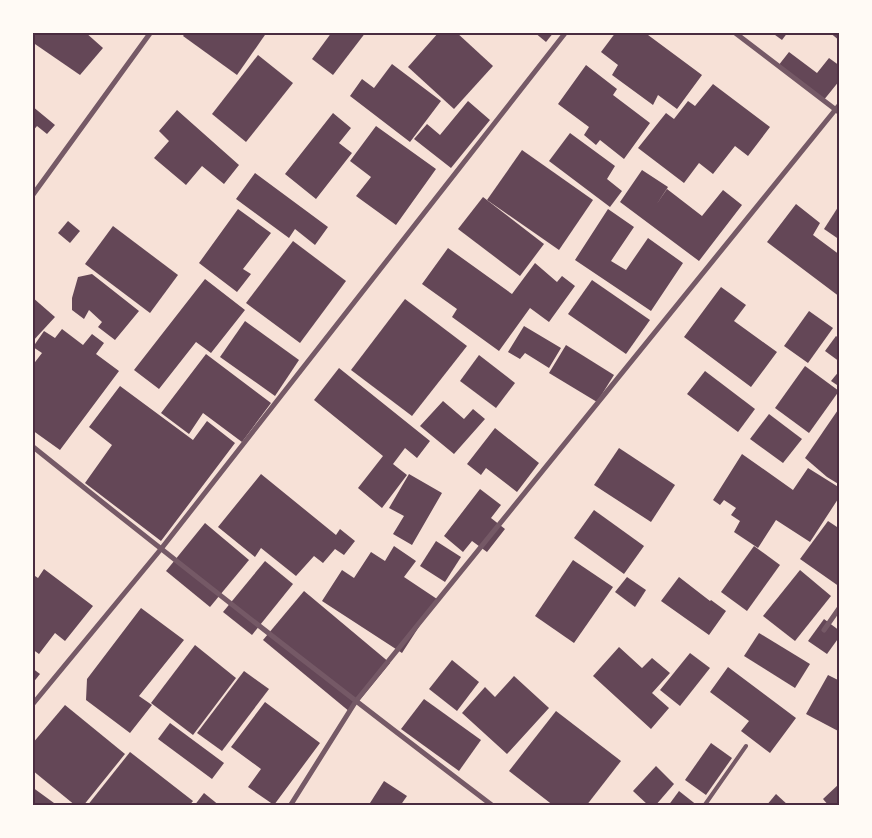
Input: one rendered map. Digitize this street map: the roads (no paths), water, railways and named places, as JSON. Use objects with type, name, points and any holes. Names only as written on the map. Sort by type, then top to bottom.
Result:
[{"type":"street","points":[[32,196],[151,32]]},
{"type":"street","points":[[32,705],[161,549],[566,32]]},
{"type":"street","points":[[734,32],[837,111]]},
{"type":"street","points":[[290,806],[356,702],[837,111],[840,104]]},
{"type":"street","points":[[32,446],[356,702],[493,806]]},
{"type":"street","points":[[824,630],[840,607]]},
{"type":"lane","points":[[704,806],[746,746]]}]
